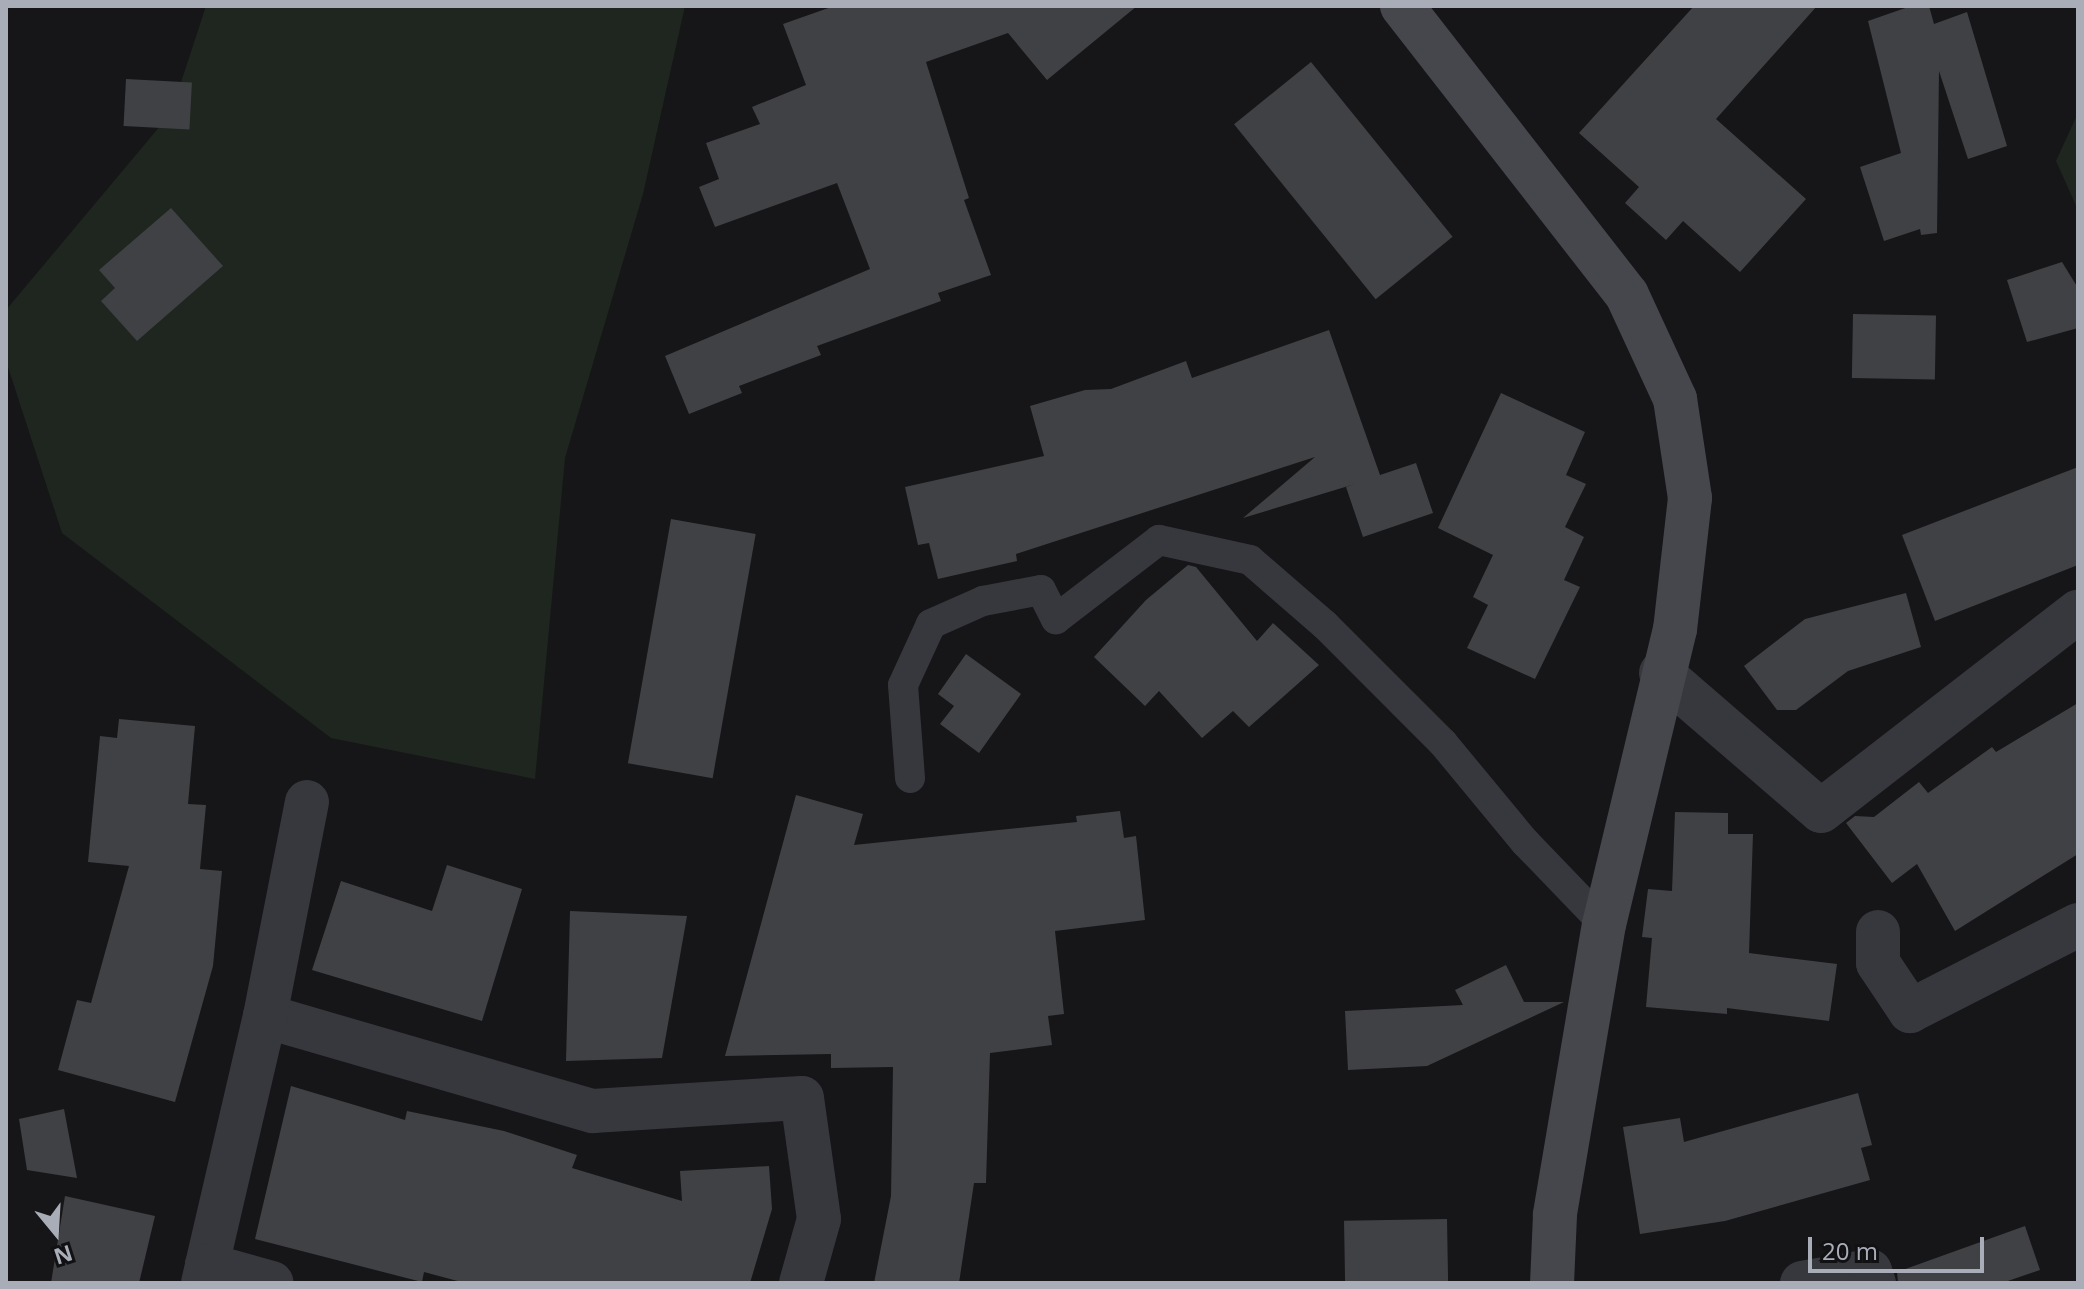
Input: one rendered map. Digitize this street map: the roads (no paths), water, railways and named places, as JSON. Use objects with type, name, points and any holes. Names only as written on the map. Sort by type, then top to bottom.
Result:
[{"type":"street","points":[[1402,6],[1627,295],[1675,399],[1690,498],[1675,629],[1661,673],[1626,850],[1604,924],[1555,1215],[1552,1283]]},
{"type":"street","points":[[1661,673],[1821,811],[2078,612]]},
{"type":"street","points":[[272,1283],[205,1274],[265,1016],[307,802]]},
{"type":"street","points":[[1878,932],[1878,963],[1910,1011],[2078,925]]},
{"type":"street","points":[[265,1016],[593,1111],[802,1098],[819,1219],[801,1283]]},
{"type":"street","points":[[1802,1283],[1870,1271],[1874,1283]]},
{"type":"lane","points":[[910,778],[903,685],[931,624],[983,601],[1041,590],[1056,619],[1159,540],[1250,560],[1325,625],[1443,743],[1525,842],[1604,924]]}]
